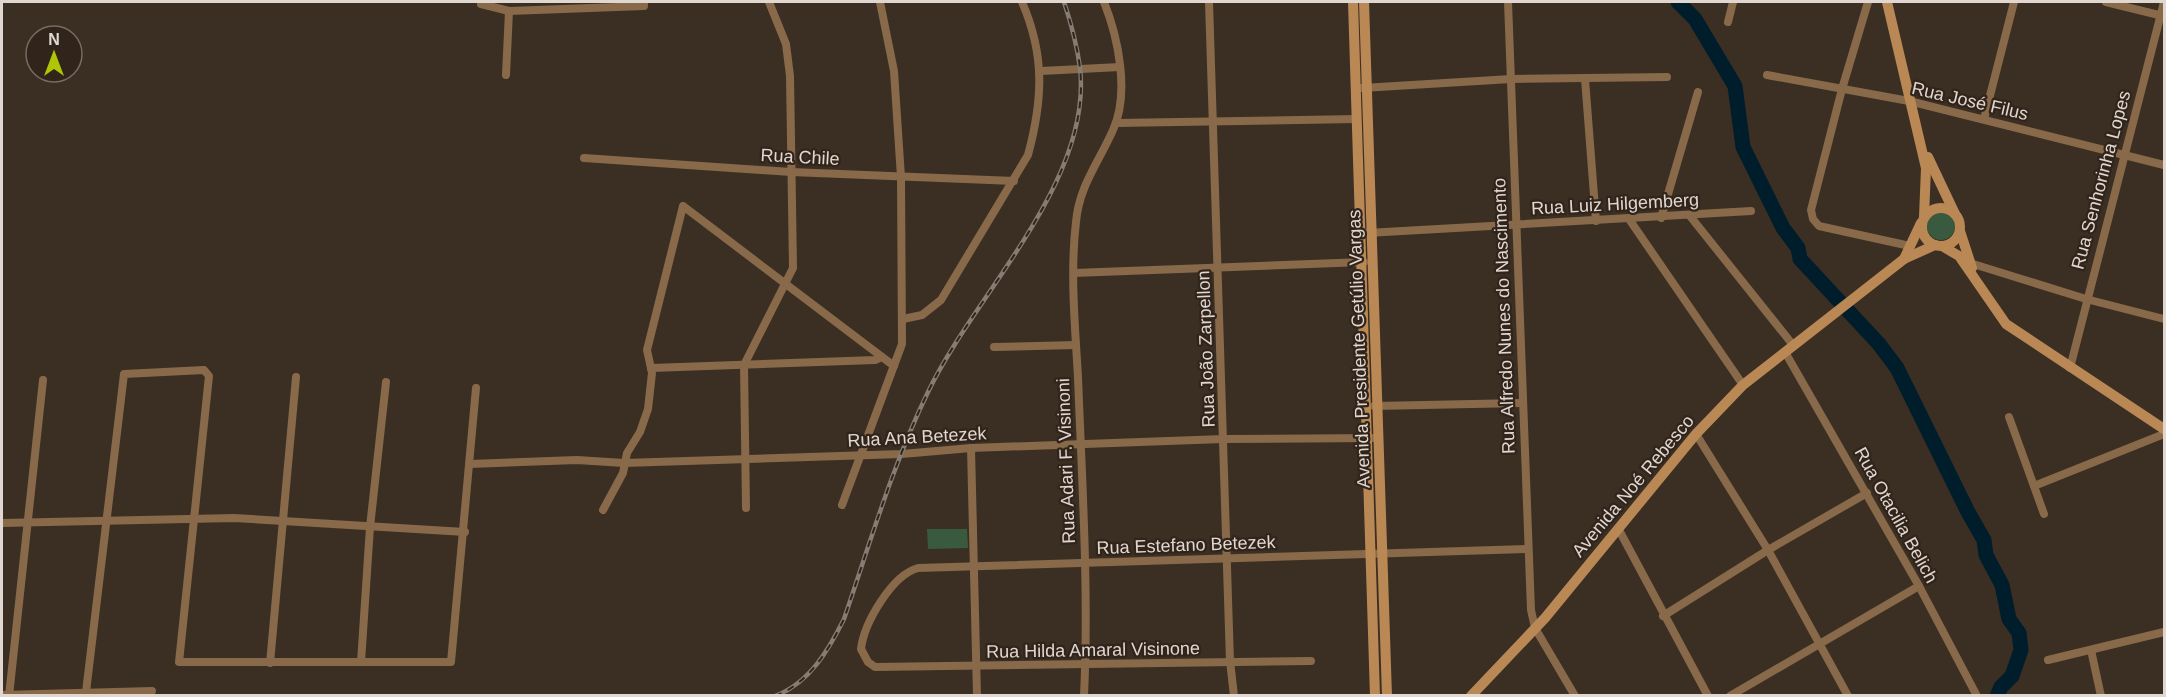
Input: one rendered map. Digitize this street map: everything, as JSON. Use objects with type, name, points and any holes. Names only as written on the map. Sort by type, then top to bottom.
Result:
[{"type":"main road","name":"Avenida Presidente Getúlio Vargas","points":[[1353,2],[1361,88],[1367,233],[1372,438],[1370,553],[1375,696]]},
{"type":"main road","name":"Avenida Presidente Getúlio Vargas","points":[[1364,2],[1361,88],[1357,119],[1367,233]]},
{"type":"main road","points":[[1887,2],[1921,141],[1927,177],[1922,234],[1938,246],[1959,256],[2006,324],[2164,429]]},
{"type":"main road","points":[[1921,141],[1955,214],[1979,285]]},
{"type":"main road","points":[[1904,259],[1922,220],[1939,207],[1955,214]]},
{"type":"main road","points":[[1904,259],[1953,242],[1960,231]]},
{"type":"main road","name":"Avenida Noé Rebesco","points":[[1471,696],[1535,628],[1696,435],[1743,385],[1904,259]]},
{"type":"main road","name":"Avenida Presidente Getúlio Vargas","points":[[1372,438],[1383,553],[1386,696]]},
{"type":"street","points":[[746,508],[744,365],[793,268],[787,55],[779,25],[769,2]]},
{"type":"street","points":[[842,506],[902,344],[901,177],[894,71],[880,2]]},
{"type":"street","points":[[903,320],[922,315],[941,300],[1028,155],[1035,129],[1041,71],[1036,42],[1022,2]]},
{"type":"street","points":[[1104,2],[1117,40],[1120,67],[1116,123],[1357,119]]},
{"type":"street","name":"Rua João Zarpellon","points":[[1209,2],[1230,661],[1234,696]]},
{"type":"street","name":"Rua Alfredo Nunes do Nascimento","points":[[1508,2],[1528,549],[1531,610],[1535,628]]},
{"type":"street","points":[[1728,22],[1733,2]]},
{"type":"street","points":[[1868,2],[1842,89],[1811,210],[1813,219],[1819,226],[1910,246]]},
{"type":"street","points":[[1984,119],[2014,2]]},
{"type":"street","points":[[2106,2],[2162,16]]},
{"type":"street","name":"Rua Senhorinha Lopes","points":[[2070,368],[2164,2]]},
{"type":"street","points":[[481,4],[509,11],[555,5],[644,4]]},
{"type":"street","points":[[507,75],[509,11]]},
{"type":"street","points":[[1041,71],[1120,67]]},
{"type":"street","name":"Rua José Filus","points":[[1767,75],[1910,101],[2164,165]]},
{"type":"street","points":[[1361,88],[1511,79],[1667,77]]},
{"type":"street","points":[[1585,79],[1596,221]]},
{"type":"street","points":[[1661,218],[1698,92]]},
{"type":"street","name":"Rua Adari F. Visinoni","points":[[1084,696],[1086,665],[1074,273],[1075,225],[1079,198],[1084,184],[1116,123]]},
{"type":"street","name":"Rua Chile","points":[[584,158],[791,172],[1014,181]]},
{"type":"street","points":[[603,510],[623,473],[624,463],[648,409],[651,368],[647,350],[683,206],[894,366]]},
{"type":"street","name":"Rua Luiz Hilgemberg","points":[[1367,233],[1661,218],[1751,211]]},
{"type":"street","name":"Rua Otacilia Belich","points":[[1690,216],[1789,349],[1977,696]]},
{"type":"street","points":[[1629,219],[1743,385]]},
{"type":"street","points":[[1074,273],[1367,261]]},
{"type":"street","points":[[1970,262],[2086,299],[2164,319]]},
{"type":"street","points":[[994,347],[1076,345]]},
{"type":"street","points":[[651,368],[875,360],[882,357]]},
{"type":"street","points":[[86,693],[123,374],[204,370],[209,376],[179,662],[451,662],[465,532],[476,388]]},
{"type":"street","points":[[270,663],[281,521],[296,377]]},
{"type":"street","points":[[9,695],[43,380]]},
{"type":"street","points":[[361,662],[370,527],[386,382]]},
{"type":"street","points":[[1371,406],[1522,403]]},
{"type":"street","points":[[2009,417],[2044,514]]},
{"type":"street","points":[[2034,486],[2164,434]]},
{"type":"street","points":[[1696,435],[1768,550],[1848,696]]},
{"type":"street","name":"Rua Ana Betezek","points":[[470,464],[577,460],[624,463],[861,456],[971,448],[1223,439],[1372,438]]},
{"type":"street","points":[[971,448],[977,696]]},
{"type":"street","points":[[1663,616],[1768,550],[1867,493]]},
{"type":"street","points":[[2,523],[105,523],[234,518],[465,532]]},
{"type":"street","points":[[1619,530],[1663,616],[1708,696]]},
{"type":"street","name":"Rua Estefano Betezek","points":[[875,667],[868,662],[861,649],[865,631],[893,584],[903,574],[918,568],[1528,549]]},
{"type":"street","points":[[1730,696],[1819,642],[1919,586]]},
{"type":"street","points":[[1535,628],[1575,696]]},
{"type":"street","points":[[2049,660],[2164,632]]},
{"type":"street","points":[[2091,650],[2101,696]]},
{"type":"street","name":"Rua Hilda Amaral Visinone","points":[[875,667],[976,668],[1311,661]]},
{"type":"street","points":[[2,695],[152,691]]},
{"type":"green space","points":[[1941,212],[1951,216],[1955,226],[1951,236],[1941,240],[1931,236],[1927,226],[1931,216]]},
{"type":"green space","points":[[927,529],[967,529],[968,548],[928,549]]},
{"type":"waterway","points":[[1678,2],[1695,19],[1735,86],[1743,147],[1783,228],[1798,248],[1800,259],[1879,344],[1897,368],[1984,540],[1986,555],[2002,585],[2009,619],[2019,633],[2021,650],[2012,676],[2001,687],[1997,696]]},
{"type":"railway","points":[[775,696],[798,683],[817,664],[844,619],[893,475],[915,419],[948,355],[1026,236],[1050,195],[1068,153],[1079,111],[1080,68],[1074,34],[1064,2]]}]
